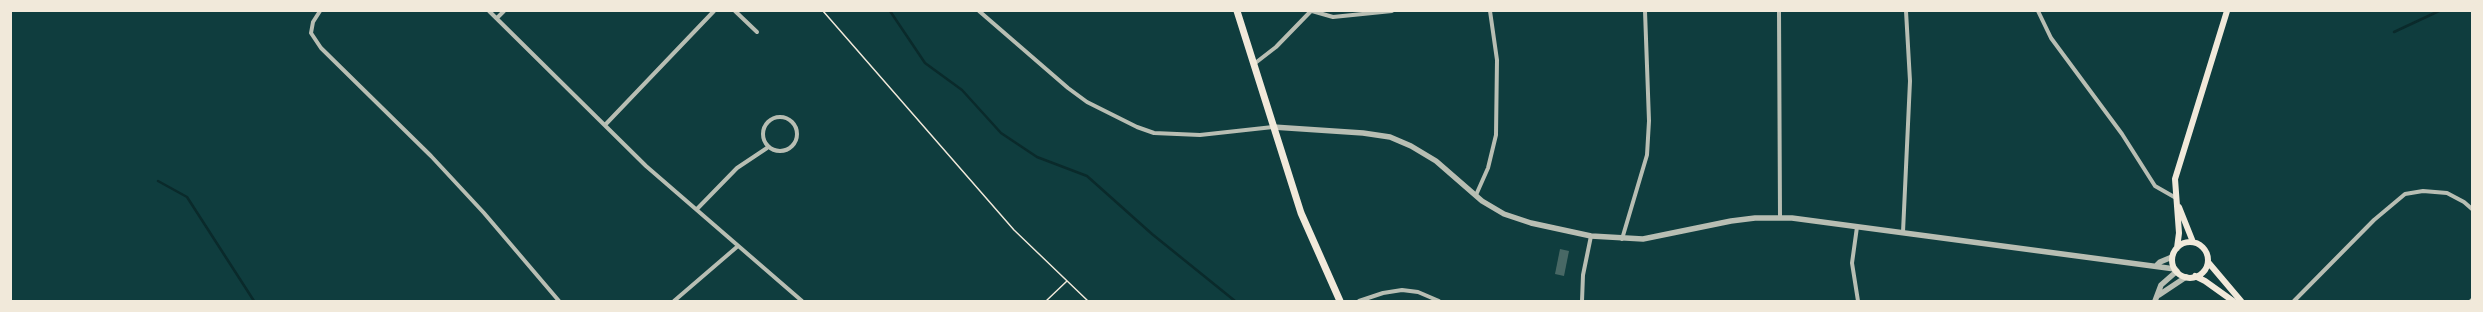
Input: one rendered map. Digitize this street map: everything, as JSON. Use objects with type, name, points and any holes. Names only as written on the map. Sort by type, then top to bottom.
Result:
[{"type":"main road","points":[[1237,11],[1301,213],[1340,301]]},
{"type":"main road","points":[[2177,248],[2179,233],[2176,179],[2227,11]]},
{"type":"main road","points":[[2176,198],[2193,242]]},
{"type":"main road","points":[[2208,262],[2202,272],[2195,276],[2186,277],[2176,270],[2172,256],[2177,248],[2184,243],[2193,242],[2203,247],[2208,262],[2241,301]]},
{"type":"main road","points":[[2195,276],[2205,280],[2233,301]]},
{"type":"street","points":[[320,11],[312,22],[311,33],[320,48],[345,74],[431,156],[474,202],[559,301]]},
{"type":"street","points":[[489,11],[651,170],[802,301]]},
{"type":"street","points":[[497,18],[504,11]]},
{"type":"street","points":[[605,125],[714,11]]},
{"type":"street","points":[[735,11],[758,32]]},
{"type":"street","points":[[979,11],[1068,88],[1087,102],[1137,127],[1154,133],[1200,135],[1273,127],[1363,133],[1390,137],[1411,146],[1436,161],[1476,195],[1504,214],[1531,223],[1591,236],[1622,239],[1643,239],[1743,219],[1780,218],[1903,232],[2156,266],[2176,270]]},
{"type":"street","points":[[1254,65],[1290,34],[1311,11],[1333,17],[1392,11]]},
{"type":"street","points":[[1476,195],[1488,168],[1496,128],[1497,60],[1490,11]]},
{"type":"street","points":[[1622,239],[1647,156],[1649,121],[1645,11]]},
{"type":"street","points":[[1779,11],[1780,218]]},
{"type":"street","points":[[1903,232],[1910,81],[1906,11]]},
{"type":"street","points":[[2038,11],[2051,38],[2122,134],[2155,186],[2176,198]]},
{"type":"street","points":[[697,209],[737,168],[768,148],[784,150],[794,145],[798,135],[795,124],[785,117],[773,119],[768,122],[762,132],[764,144],[768,148]]},
{"type":"street","points":[[2294,301],[2383,212],[2405,194],[2423,191],[2447,193],[2464,202],[2472,209]]},
{"type":"street","points":[[1857,227],[1852,263],[1858,301]]},
{"type":"street","points":[[1582,301],[1583,275],[1591,236]]},
{"type":"street","points":[[674,301],[738,246]]},
{"type":"street","points":[[2156,266],[2172,256]]},
{"type":"street","points":[[2157,298],[2161,285],[2176,270]]},
{"type":"street","points":[[2157,298],[2186,277]]},
{"type":"street","points":[[1359,301],[1383,293],[1402,290],[1418,292],[1439,301]]},
{"type":"path","points":[[823,11],[1004,219],[1088,301]]},
{"type":"path","points":[[1046,301],[1067,281]]},
{"type":"building","points":[[1560,249],[1569,251],[1564,276],[1555,274]]},
{"type":"waterway","points":[[890,11],[925,63],[962,90],[1001,133],[1037,157],[1087,176],[1152,234],[1235,301]]},
{"type":"waterway","points":[[2394,32],[2439,11]]},
{"type":"waterway","points":[[158,181],[187,197],[254,301]]}]
